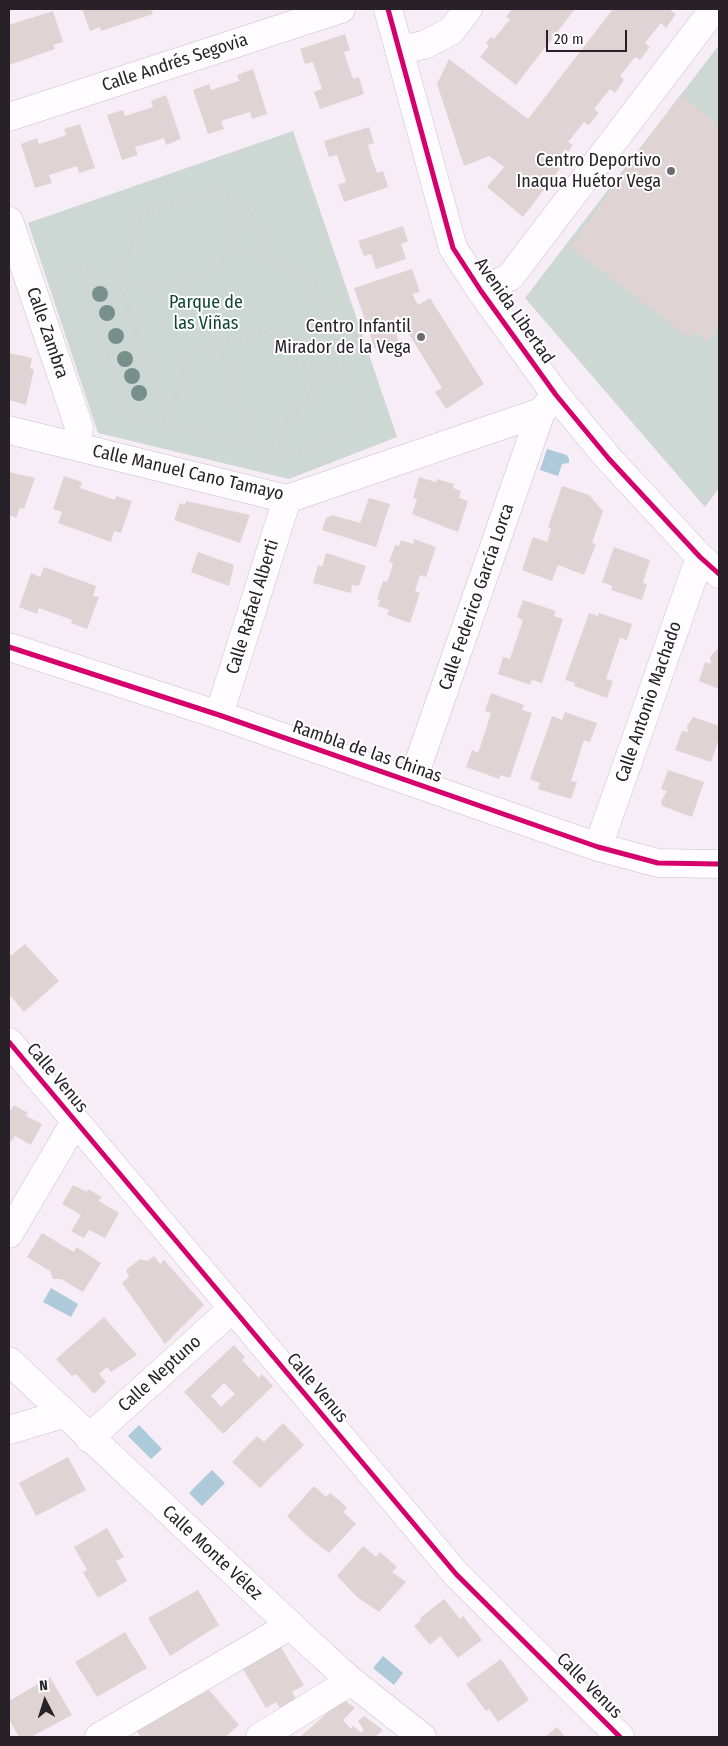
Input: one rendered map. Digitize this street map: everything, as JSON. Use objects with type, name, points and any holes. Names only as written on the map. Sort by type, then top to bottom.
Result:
[{"type":"street","name":"Calle Andrés Segovia","points":[[9,117],[342,9]]},
{"type":"street","name":"Avenida Libertad","points":[[388,9],[453,248],[549,404],[609,459],[710,566]]},
{"type":"street","points":[[399,50],[424,45],[451,31],[468,9]]},
{"type":"street","points":[[481,291],[510,277],[714,9]]},
{"type":"street","name":"Calle Zambra","points":[[9,221],[79,427],[76,446]]},
{"type":"street","name":"Calle Manuel Cano Tamayo","points":[[9,430],[287,499],[549,404]]},
{"type":"street","name":"Calle Federico García Lorca","points":[[412,782],[549,404]]},
{"type":"street","name":"Calle Rafael Alberti","points":[[219,715],[287,499]]},
{"type":"street","name":"Calle Antonio Machado","points":[[598,847],[710,566]]},
{"type":"street","name":"Rambla de las Chinas","points":[[9,647],[219,715],[598,847],[658,863],[719,864]]},
{"type":"street","name":"Calle Venus","points":[[9,1042],[456,1574],[620,1737]]},
{"type":"street","points":[[9,1234],[75,1122]]},
{"type":"street","name":"Calle Neptuno","points":[[89,1438],[232,1309]]},
{"type":"street","name":"Calle Monte Vélez","points":[[9,1361],[63,1414],[291,1626],[351,1680],[422,1737]]},
{"type":"street","points":[[9,1430],[63,1414]]},
{"type":"street","points":[[99,1737],[291,1626]]},
{"type":"street","points":[[260,1737],[351,1680]]},
{"type":"path","points":[[167,423],[119,280],[142,213],[212,191],[249,205],[265,259]]},
{"type":"path","points":[[54,275],[78,267],[148,289],[220,268],[241,202]]},
{"type":"path","points":[[228,246],[312,275],[366,426],[291,454],[265,458]]},
{"type":"path","points":[[78,267],[128,414],[268,448]]},
{"type":"path","points":[[167,423],[190,353],[263,331],[340,354]]},
{"type":"path","points":[[298,342],[312,391]]},
{"type":"path","points":[[219,344],[251,444]]},
{"type":"path","points":[[266,473],[265,458],[268,448],[340,354]]},
{"type":"green space","name":"Centro Deportivo Inaqua Huétor Vega","points":[[719,45],[719,488],[705,507],[525,298]]},
{"type":"green space","name":"Parque de las Viñas","points":[[293,131],[397,437],[289,479],[98,433],[28,223]]},
{"type":"water","points":[[547,449],[567,455],[569,459],[569,463],[562,464],[558,476],[540,470]]},
{"type":"water","points":[[51,1288],[78,1304],[71,1317],[43,1302]]},
{"type":"water","points":[[139,1425],[162,1449],[151,1459],[128,1436]]},
{"type":"water","points":[[212,1470],[225,1483],[202,1506],[189,1493]]},
{"type":"water","points":[[383,1656],[403,1673],[394,1685],[373,1668]]},
{"type":"building","points":[[82,9],[151,9],[153,14],[101,31],[100,27],[90,31]]},
{"type":"building","points":[[512,9],[575,9],[516,85],[480,57],[489,46],[486,43],[491,37],[494,39],[510,19],[506,17]]},
{"type":"building","points":[[613,9],[673,9],[671,11],[676,14],[666,28],[661,23],[645,43],[650,47],[640,60],[635,57],[620,76],[624,80],[615,93],[610,89],[594,109],[599,113],[589,125],[584,122],[568,142],[573,145],[568,152],[565,149],[559,158],[565,162],[523,217],[487,187],[504,167],[489,156],[464,166],[437,84],[449,59],[528,119]]},
{"type":"building","points":[[53,11],[63,42],[53,45],[55,49],[9,65],[9,25]]},
{"type":"building","points":[[345,34],[350,50],[344,52],[348,65],[353,79],[359,77],[364,94],[320,109],[314,92],[322,89],[313,62],[305,64],[300,49]]},
{"type":"building","points":[[253,69],[267,114],[252,119],[250,112],[221,121],[224,129],[208,134],[193,90],[209,84],[211,90],[239,81],[237,75]]},
{"type":"building","points":[[166,95],[181,139],[166,145],[164,138],[135,147],[138,155],[122,160],[107,115],[123,110],[125,116],[153,107],[151,101]]},
{"type":"building","points":[[680,95],[719,125],[719,327],[708,342],[695,332],[690,338],[570,247]]},
{"type":"building","points":[[80,124],[95,168],[79,173],[77,166],[49,175],[52,183],[35,188],[21,144],[37,138],[39,144],[52,140],[66,135],[64,129]]},
{"type":"building","points":[[369,127],[374,143],[368,145],[372,159],[377,173],[383,171],[388,187],[344,202],[338,185],[346,182],[337,155],[329,157],[324,141]]},
{"type":"building","points":[[403,226],[408,241],[401,244],[406,259],[376,269],[371,254],[364,256],[358,241]]},
{"type":"building","points":[[412,269],[420,292],[412,294],[418,305],[430,298],[484,384],[446,409],[435,392],[442,388],[398,316],[394,317],[398,341],[375,349],[354,288]]},
{"type":"building","points":[[9,353],[32,358],[30,368],[34,370],[26,405],[9,400]]},
{"type":"building","points":[[9,472],[35,478],[24,509],[20,508],[16,518],[9,515]]},
{"type":"building","points":[[64,476],[82,482],[80,488],[115,500],[116,496],[132,501],[121,533],[114,531],[111,542],[58,523],[62,512],[53,509]]},
{"type":"building","points":[[419,477],[436,482],[437,479],[454,484],[453,488],[461,491],[459,498],[468,501],[458,532],[412,514],[417,499],[413,498]]},
{"type":"building","points":[[562,486],[589,495],[603,511],[592,543],[596,544],[584,575],[558,565],[552,581],[522,570],[533,537],[547,542],[551,529],[548,527]]},
{"type":"building","points":[[369,498],[390,504],[376,547],[322,530],[326,518],[332,515],[360,523]]},
{"type":"building","points":[[186,501],[250,515],[240,543],[174,520],[180,503],[185,505]]},
{"type":"building","points":[[414,539],[436,547],[426,577],[420,575],[415,591],[420,593],[410,623],[387,615],[389,610],[378,606],[380,600],[377,599],[383,581],[387,582],[390,574],[393,563],[389,562],[395,545],[399,546],[401,540],[413,544]]},
{"type":"building","points":[[614,547],[650,560],[643,583],[647,584],[642,600],[611,590],[612,586],[602,582]]},
{"type":"building","points":[[198,552],[234,565],[229,586],[191,572]]},
{"type":"building","points":[[326,553],[366,566],[359,586],[352,585],[351,593],[313,583],[318,565],[322,567]]},
{"type":"building","points":[[44,567],[96,586],[93,596],[99,597],[87,629],[71,623],[72,620],[39,608],[37,614],[19,607],[31,573],[40,577]]},
{"type":"building","points":[[523,600],[556,611],[554,616],[563,619],[542,683],[532,680],[530,685],[498,674],[503,657],[510,659],[523,620],[517,617]]},
{"type":"building","points":[[589,613],[598,616],[599,613],[632,624],[627,640],[620,638],[606,679],[613,681],[607,698],[574,686],[575,683],[565,680]]},
{"type":"building","points":[[717,649],[719,650],[719,689],[699,681],[705,662],[711,664],[710,657]]},
{"type":"building","points":[[491,693],[524,705],[522,710],[532,713],[510,778],[500,775],[499,779],[466,767],[472,750],[478,753],[491,713],[485,711]]},
{"type":"building","points":[[565,712],[597,723],[590,742],[584,740],[571,781],[577,782],[571,799],[538,789],[540,783],[530,779],[552,716],[562,720]]},
{"type":"building","points":[[693,717],[719,726],[719,738],[711,762],[675,750],[682,731],[688,732],[687,726]]},
{"type":"building","points":[[668,770],[704,782],[692,817],[662,806],[661,801],[667,791],[661,789]]},
{"type":"building","points":[[25,944],[59,981],[24,1012],[9,994],[9,957]]},
{"type":"building","points":[[14,1105],[28,1113],[26,1116],[42,1124],[31,1145],[15,1136],[12,1141],[9,1139],[9,1109],[11,1110]]},
{"type":"building","points":[[73,1185],[87,1192],[88,1189],[102,1197],[99,1201],[119,1213],[105,1238],[89,1230],[84,1238],[71,1231],[81,1215],[62,1204]]},
{"type":"building","points":[[42,1233],[74,1252],[76,1247],[101,1263],[83,1292],[61,1279],[53,1279],[50,1271],[27,1257]]},
{"type":"building","points":[[154,1256],[160,1264],[164,1260],[204,1305],[165,1344],[122,1283],[129,1277],[126,1270],[140,1259],[147,1261]]},
{"type":"building","points":[[104,1317],[137,1355],[111,1372],[107,1367],[99,1374],[106,1382],[94,1394],[76,1374],[72,1376],[56,1359]]},
{"type":"building","points":[[234,1345],[245,1357],[242,1360],[259,1378],[262,1374],[273,1386],[223,1434],[184,1392]],"holes":[[[224,1383],[235,1394],[221,1407],[211,1396]]]},
{"type":"building","points":[[283,1423],[304,1445],[260,1488],[232,1462],[257,1436],[264,1442]]},
{"type":"building","points":[[68,1457],[86,1490],[36,1516],[19,1483]]},
{"type":"building","points":[[314,1486],[326,1497],[330,1493],[340,1501],[347,1508],[343,1512],[356,1524],[329,1553],[307,1536],[287,1516]]},
{"type":"building","points":[[107,1528],[124,1557],[116,1561],[127,1581],[98,1598],[83,1572],[87,1570],[74,1547]]},
{"type":"building","points":[[363,1546],[376,1557],[380,1552],[397,1567],[392,1572],[406,1582],[379,1612],[357,1597],[337,1576]]},
{"type":"building","points":[[198,1590],[219,1625],[170,1656],[148,1618]]},
{"type":"building","points":[[444,1599],[460,1619],[463,1616],[482,1640],[458,1658],[440,1636],[430,1645],[414,1626],[421,1620],[420,1618]]},
{"type":"building","points":[[125,1632],[147,1668],[97,1697],[75,1662]]},
{"type":"building","points":[[280,1646],[304,1685],[292,1692],[298,1702],[282,1711],[276,1702],[266,1708],[243,1669]]},
{"type":"building","points":[[501,1659],[529,1700],[498,1722],[489,1709],[486,1711],[466,1684]]},
{"type":"building","points":[[50,1677],[72,1715],[31,1737],[19,1737],[9,1719],[9,1701]]},
{"type":"building","points":[[209,1690],[239,1725],[225,1737],[141,1737],[136,1730]]},
{"type":"building","points":[[343,1699],[355,1708],[343,1720],[351,1729],[353,1726],[361,1733],[364,1730],[358,1721],[364,1716],[383,1730],[375,1737],[300,1737]]},
{"type":"building","points":[[557,1727],[565,1737],[545,1737]]},
{"type":"cycle path","points":[[388,9],[453,248],[481,291],[556,395],[609,459],[700,557],[719,574]]},
{"type":"cycle path","points":[[9,647],[219,715],[598,847],[658,863],[719,864]]},
{"type":"cycle path","points":[[9,1042],[456,1574],[620,1737]]},
{"type":"place","name":"Centro Deportivo Inaqua Huétor Vega","points":[[671,171]]},
{"type":"place","name":"Centro Infantil Mirador de la Vega","points":[[421,337]]}]
